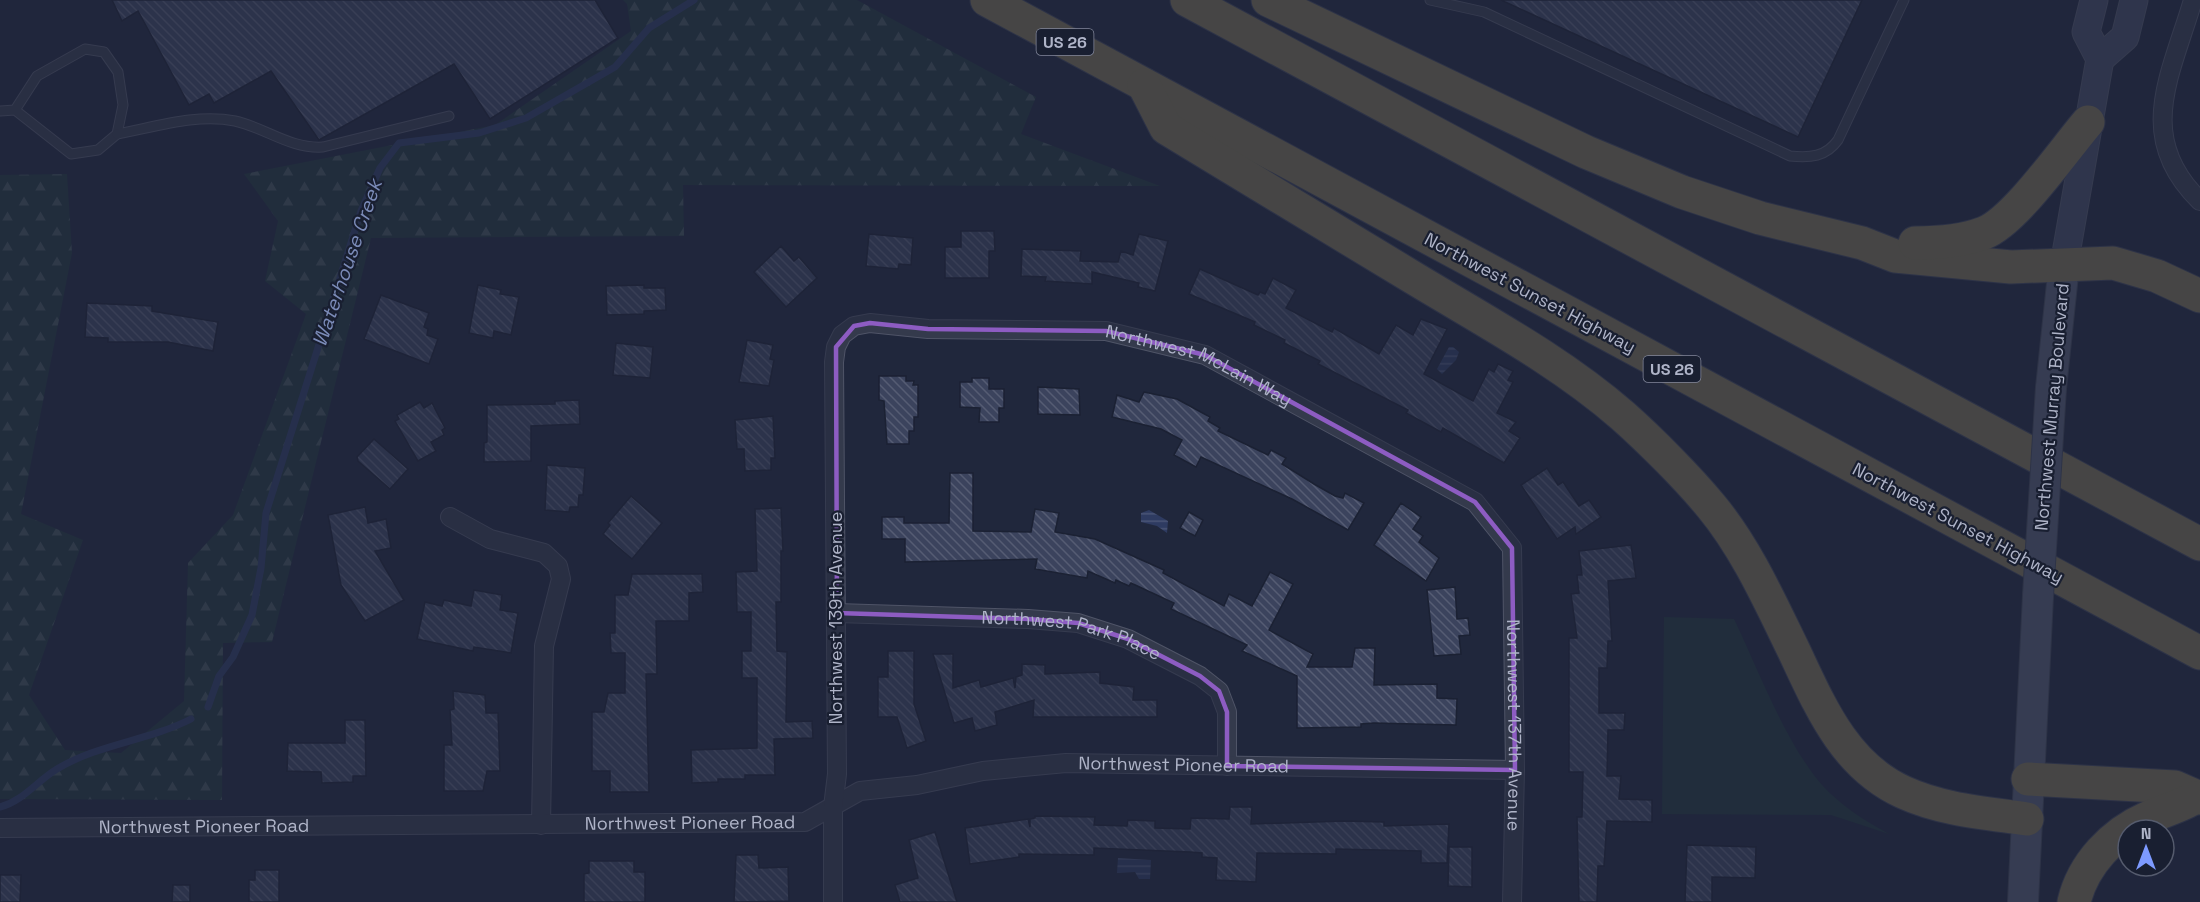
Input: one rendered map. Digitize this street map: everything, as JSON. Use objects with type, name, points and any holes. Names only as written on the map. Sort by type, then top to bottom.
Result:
[{"type":"highway","name":"Northwest Sunset Highway","points":[[987,0],[2200,654]]},
{"type":"highway","points":[[1187,0],[2200,544]]},
{"type":"highway","points":[[1268,0],[1586,152],[1682,192],[1760,218],[1862,243],[1895,256],[2011,267],[2113,263],[2157,276],[2200,296]]},
{"type":"highway","points":[[1144,85],[1166,128],[1561,369],[1623,416],[1712,507],[1734,540],[1776,615],[1823,712],[1855,759],[1872,773],[1904,793],[1934,803],[2027,819]]},
{"type":"highway","points":[[1862,243],[1927,243],[1984,233],[2017,210],[2088,122]]},
{"type":"highway","points":[[2028,779],[2175,787],[2197,798]]},
{"type":"highway","points":[[2074,902],[2090,867],[2124,829],[2197,798]]},
{"type":"main road","points":[[2094,0],[2086,32],[2100,59],[2124,37],[2134,0]]},
{"type":"main road","name":"Northwest Murray Boulevard","points":[[2023,902],[2041,514],[2051,388],[2064,265],[2100,59]]},
{"type":"street","points":[[2193,0],[2162,108],[2163,136],[2168,159],[2200,201]]},
{"type":"street","name":"Northwest McLain Way","points":[[842,335],[854,326],[870,323],[928,329],[1106,331],[1205,355],[1474,502],[1512,548]]},
{"type":"street","name":"Northwest 139th Avenue","points":[[833,902],[833,807],[837,774],[834,362],[836,347],[842,335]]},
{"type":"street","points":[[450,517],[490,539],[544,553],[558,566],[561,579],[544,646],[541,825]]},
{"type":"street","name":"Northwest 137th Avenue","points":[[1512,548],[1515,770],[1512,902]]},
{"type":"street","name":"Northwest Park Place","points":[[837,613],[1078,623],[1128,639],[1200,676],[1219,691],[1227,712],[1227,766]]},
{"type":"street","name":"Northwest Pioneer Road","points":[[0,828],[805,822],[860,791],[917,785],[983,771],[1066,763],[1515,770]]},
{"type":"lane","points":[[1430,0],[1484,12],[1790,156],[1802,157],[1818,156],[1831,150],[1838,140],[1904,0]]},
{"type":"lane","points":[[15,110],[37,76],[85,49],[104,52],[118,72],[123,105],[117,134]]},
{"type":"lane","points":[[0,111],[15,110],[71,154],[98,150],[117,134],[207,118],[237,122],[306,148],[314,148],[449,116]]},
{"type":"highlighted area","points":[[870,323],[928,329],[1106,331],[1205,355],[1475,502],[1512,548],[1515,770],[1227,766],[1227,712],[1219,691],[1200,676],[1128,639],[1078,623],[1028,619],[837,613],[836,347],[854,326]]},
{"type":"green space","points":[[623,0],[857,0],[1036,97],[1021,134],[1160,186],[683,185],[684,236],[371,238],[272,642],[223,643],[222,800],[0,799],[0,175],[67,174],[72,253],[21,514],[83,540],[29,695],[65,750],[121,753],[184,701],[188,563],[233,515],[306,314],[265,281],[278,221],[244,174],[495,125],[631,31],[627,4]]},
{"type":"green space","points":[[1664,617],[1734,619],[1777,713],[1817,779],[1845,806],[1889,834],[1831,815],[1662,814]]},
{"type":"water","points":[[1449,347],[1459,352],[1456,360],[1442,374],[1437,369]]},
{"type":"water","points":[[1149,510],[1168,521],[1167,533],[1157,526],[1141,522],[1141,513]]},
{"type":"water","points":[[1118,858],[1151,860],[1150,879],[1139,879],[1135,872],[1117,873]]},
{"type":"building","points":[[112,0],[595,0],[618,38],[490,119],[454,64],[319,140],[271,71],[214,103],[209,94],[189,105],[138,11],[122,21]]},
{"type":"building","points":[[1501,0],[1862,0],[1798,137]]},
{"type":"building","points":[[961,231],[994,231],[995,251],[989,251],[989,278],[945,278],[945,247],[961,247]]},
{"type":"building","points":[[869,234],[913,238],[911,265],[899,264],[898,269],[866,266]]},
{"type":"building","points":[[1139,234],[1168,241],[1155,291],[1138,287],[1139,283],[1092,272],[1092,284],[1045,281],[1046,277],[1021,276],[1022,249],[1081,251],[1080,261],[1118,262],[1121,251],[1133,255]]},
{"type":"building","points":[[781,246],[794,261],[799,257],[817,278],[786,307],[754,272]]},
{"type":"building","points":[[1200,269],[1258,295],[1260,292],[1265,294],[1273,278],[1296,290],[1286,308],[1332,332],[1334,328],[1379,354],[1396,325],[1413,335],[1421,319],[1447,329],[1424,374],[1473,401],[1489,369],[1494,372],[1498,364],[1513,371],[1508,380],[1513,382],[1497,413],[1516,422],[1509,431],[1520,438],[1504,463],[1443,428],[1441,432],[1406,413],[1408,410],[1318,364],[1320,361],[1254,325],[1255,322],[1189,294]]},
{"type":"building","points":[[478,285],[501,290],[500,294],[519,297],[511,335],[494,331],[493,338],[469,333]]},
{"type":"building","points":[[644,285],[644,288],[665,288],[666,310],[644,311],[644,314],[607,315],[606,286]]},
{"type":"building","points":[[381,295],[429,313],[424,327],[428,329],[427,335],[438,339],[429,364],[364,339]]},
{"type":"building","points":[[87,303],[152,306],[152,311],[218,322],[213,351],[168,342],[108,342],[108,338],[85,337]]},
{"type":"building","points":[[747,340],[773,345],[770,359],[774,360],[769,386],[739,382]]},
{"type":"building","points":[[616,343],[653,347],[650,378],[613,375]]},
{"type":"building","points":[[879,376],[906,376],[906,381],[914,381],[913,385],[918,385],[918,417],[914,417],[914,431],[909,431],[909,444],[887,444],[884,401],[879,400]]},
{"type":"building","points":[[972,378],[989,378],[989,389],[1004,389],[1004,408],[999,408],[999,422],[979,422],[980,408],[960,407],[960,382],[972,382]]},
{"type":"building","points":[[1038,387],[1079,389],[1080,415],[1038,414]]},
{"type":"building","points":[[1144,392],[1177,399],[1210,417],[1208,421],[1220,428],[1218,431],[1268,455],[1271,450],[1286,458],[1282,464],[1335,496],[1343,498],[1345,493],[1364,503],[1348,530],[1292,499],[1201,457],[1196,467],[1174,455],[1182,440],[1161,429],[1112,417],[1117,395],[1139,402]]},
{"type":"building","points":[[579,400],[580,424],[531,426],[531,461],[484,462],[484,443],[487,442],[487,405],[555,404],[555,401]]},
{"type":"building","points":[[420,402],[424,408],[432,403],[445,428],[442,430],[444,435],[431,442],[436,451],[418,461],[395,421],[399,419],[397,415]]},
{"type":"building","points":[[773,416],[775,458],[771,458],[771,470],[745,471],[744,449],[737,449],[735,420]]},
{"type":"building","points":[[374,439],[408,469],[390,489],[358,461],[357,457]]},
{"type":"building","points":[[547,465],[585,468],[583,495],[579,495],[578,507],[570,507],[569,512],[545,510]]},
{"type":"building","points":[[1547,468],[1558,485],[1563,482],[1579,506],[1589,500],[1601,517],[1576,534],[1575,527],[1557,539],[1521,485]]},
{"type":"building","points":[[950,473],[973,473],[973,531],[1031,532],[1035,509],[1059,513],[1055,532],[1095,539],[1164,570],[1163,573],[1224,606],[1229,594],[1252,606],[1270,572],[1293,584],[1269,630],[1313,654],[1307,667],[1352,667],[1355,648],[1375,648],[1374,685],[1437,684],[1437,698],[1457,699],[1456,725],[1374,723],[1361,724],[1361,727],[1297,728],[1297,676],[1242,651],[1247,645],[1171,609],[1174,603],[1131,583],[1129,586],[1116,580],[1115,583],[1088,571],[1087,578],[1035,569],[1037,559],[905,562],[905,539],[882,539],[882,517],[904,517],[904,523],[949,523]]},
{"type":"building","points":[[631,496],[662,523],[632,559],[603,534],[610,525],[608,523]]},
{"type":"building","points":[[1401,503],[1421,517],[1413,529],[1423,536],[1419,542],[1439,558],[1426,581],[1374,545]]},
{"type":"building","points":[[365,507],[368,523],[386,519],[391,548],[375,551],[404,600],[365,621],[341,585],[328,515]]},
{"type":"building","points":[[781,508],[783,551],[781,551],[781,602],[776,602],[777,651],[787,652],[786,722],[812,721],[813,738],[774,739],[775,775],[745,775],[745,779],[718,779],[718,782],[692,783],[691,750],[757,748],[757,678],[742,678],[742,651],[751,651],[751,612],[737,612],[736,572],[757,571],[755,509]]},
{"type":"building","points":[[1189,512],[1203,520],[1195,536],[1180,528]]},
{"type":"building","points":[[1631,545],[1636,578],[1608,581],[1612,641],[1608,641],[1607,668],[1599,668],[1599,713],[1625,713],[1624,730],[1608,730],[1607,776],[1621,776],[1619,799],[1652,800],[1652,822],[1607,821],[1604,866],[1598,866],[1597,902],[1579,902],[1577,817],[1582,817],[1583,772],[1569,772],[1569,638],[1577,638],[1571,594],[1579,593],[1577,575],[1582,575],[1579,551]]},
{"type":"building","points":[[632,574],[702,574],[703,592],[689,593],[689,621],[656,621],[657,674],[646,674],[649,792],[610,792],[610,771],[592,771],[592,712],[604,712],[608,693],[625,693],[625,653],[611,653],[610,633],[615,633],[615,595],[628,595]]},
{"type":"building","points":[[1455,587],[1457,619],[1468,618],[1470,635],[1459,636],[1461,654],[1434,656],[1427,590]]},
{"type":"building","points":[[474,590],[502,595],[500,610],[518,613],[511,653],[474,647],[473,651],[417,639],[425,602],[442,606],[444,600],[471,606]]},
{"type":"building","points":[[888,651],[914,651],[914,704],[926,741],[907,748],[897,717],[878,717],[878,677],[888,677]]},
{"type":"building","points":[[933,654],[953,654],[953,688],[979,680],[981,687],[1013,678],[1015,688],[1016,677],[1022,675],[1022,664],[1045,665],[1045,674],[1100,672],[1100,683],[1134,687],[1133,700],[1157,700],[1157,717],[1033,717],[1034,700],[995,712],[997,725],[975,731],[972,718],[954,723]]},
{"type":"building","points":[[453,691],[485,695],[486,713],[498,713],[500,771],[487,771],[483,791],[444,791],[444,745],[452,745],[450,710],[454,709]]},
{"type":"building","points":[[345,720],[365,720],[366,776],[353,776],[353,782],[322,783],[321,772],[287,771],[288,743],[345,743]]},
{"type":"building","points":[[1230,807],[1252,807],[1251,824],[1344,821],[1384,822],[1384,826],[1449,824],[1447,863],[1421,863],[1421,851],[1336,849],[1336,854],[1257,853],[1256,882],[1216,880],[1217,858],[1202,857],[1202,853],[1190,852],[1094,848],[1094,855],[1019,854],[1019,857],[970,864],[965,828],[1028,819],[1030,827],[1030,819],[1035,816],[1095,817],[1094,825],[1127,826],[1128,820],[1155,821],[1155,828],[1190,829],[1191,818],[1229,819]]},
{"type":"building","points":[[935,832],[957,902],[900,902],[895,885],[918,878],[909,840]]},
{"type":"building","points":[[1687,845],[1756,847],[1755,878],[1712,877],[1712,902],[1685,902]]},
{"type":"building","points":[[1449,847],[1472,847],[1472,887],[1448,886]]},
{"type":"building","points":[[736,855],[758,855],[759,868],[788,867],[789,901],[734,902]]},
{"type":"building","points":[[589,861],[634,861],[634,872],[645,872],[645,902],[584,902],[584,874],[589,873]]},
{"type":"building","points":[[255,870],[279,870],[279,902],[249,902],[249,880],[255,880]]},
{"type":"building","points":[[0,875],[21,875],[20,902],[0,902]]},
{"type":"building","points":[[173,885],[190,885],[190,902],[172,902]]},
{"type":"waterway","name":"Waterhouse Creek","points":[[208,707],[219,676],[233,657],[252,615],[261,568],[266,513],[361,211],[380,168],[399,143],[479,133],[526,118],[615,67],[649,28],[694,0]]},
{"type":"waterway","name":"Waterhouse Creek","points":[[0,807],[23,796],[57,769],[73,761],[106,748],[158,733],[191,719]]}]
